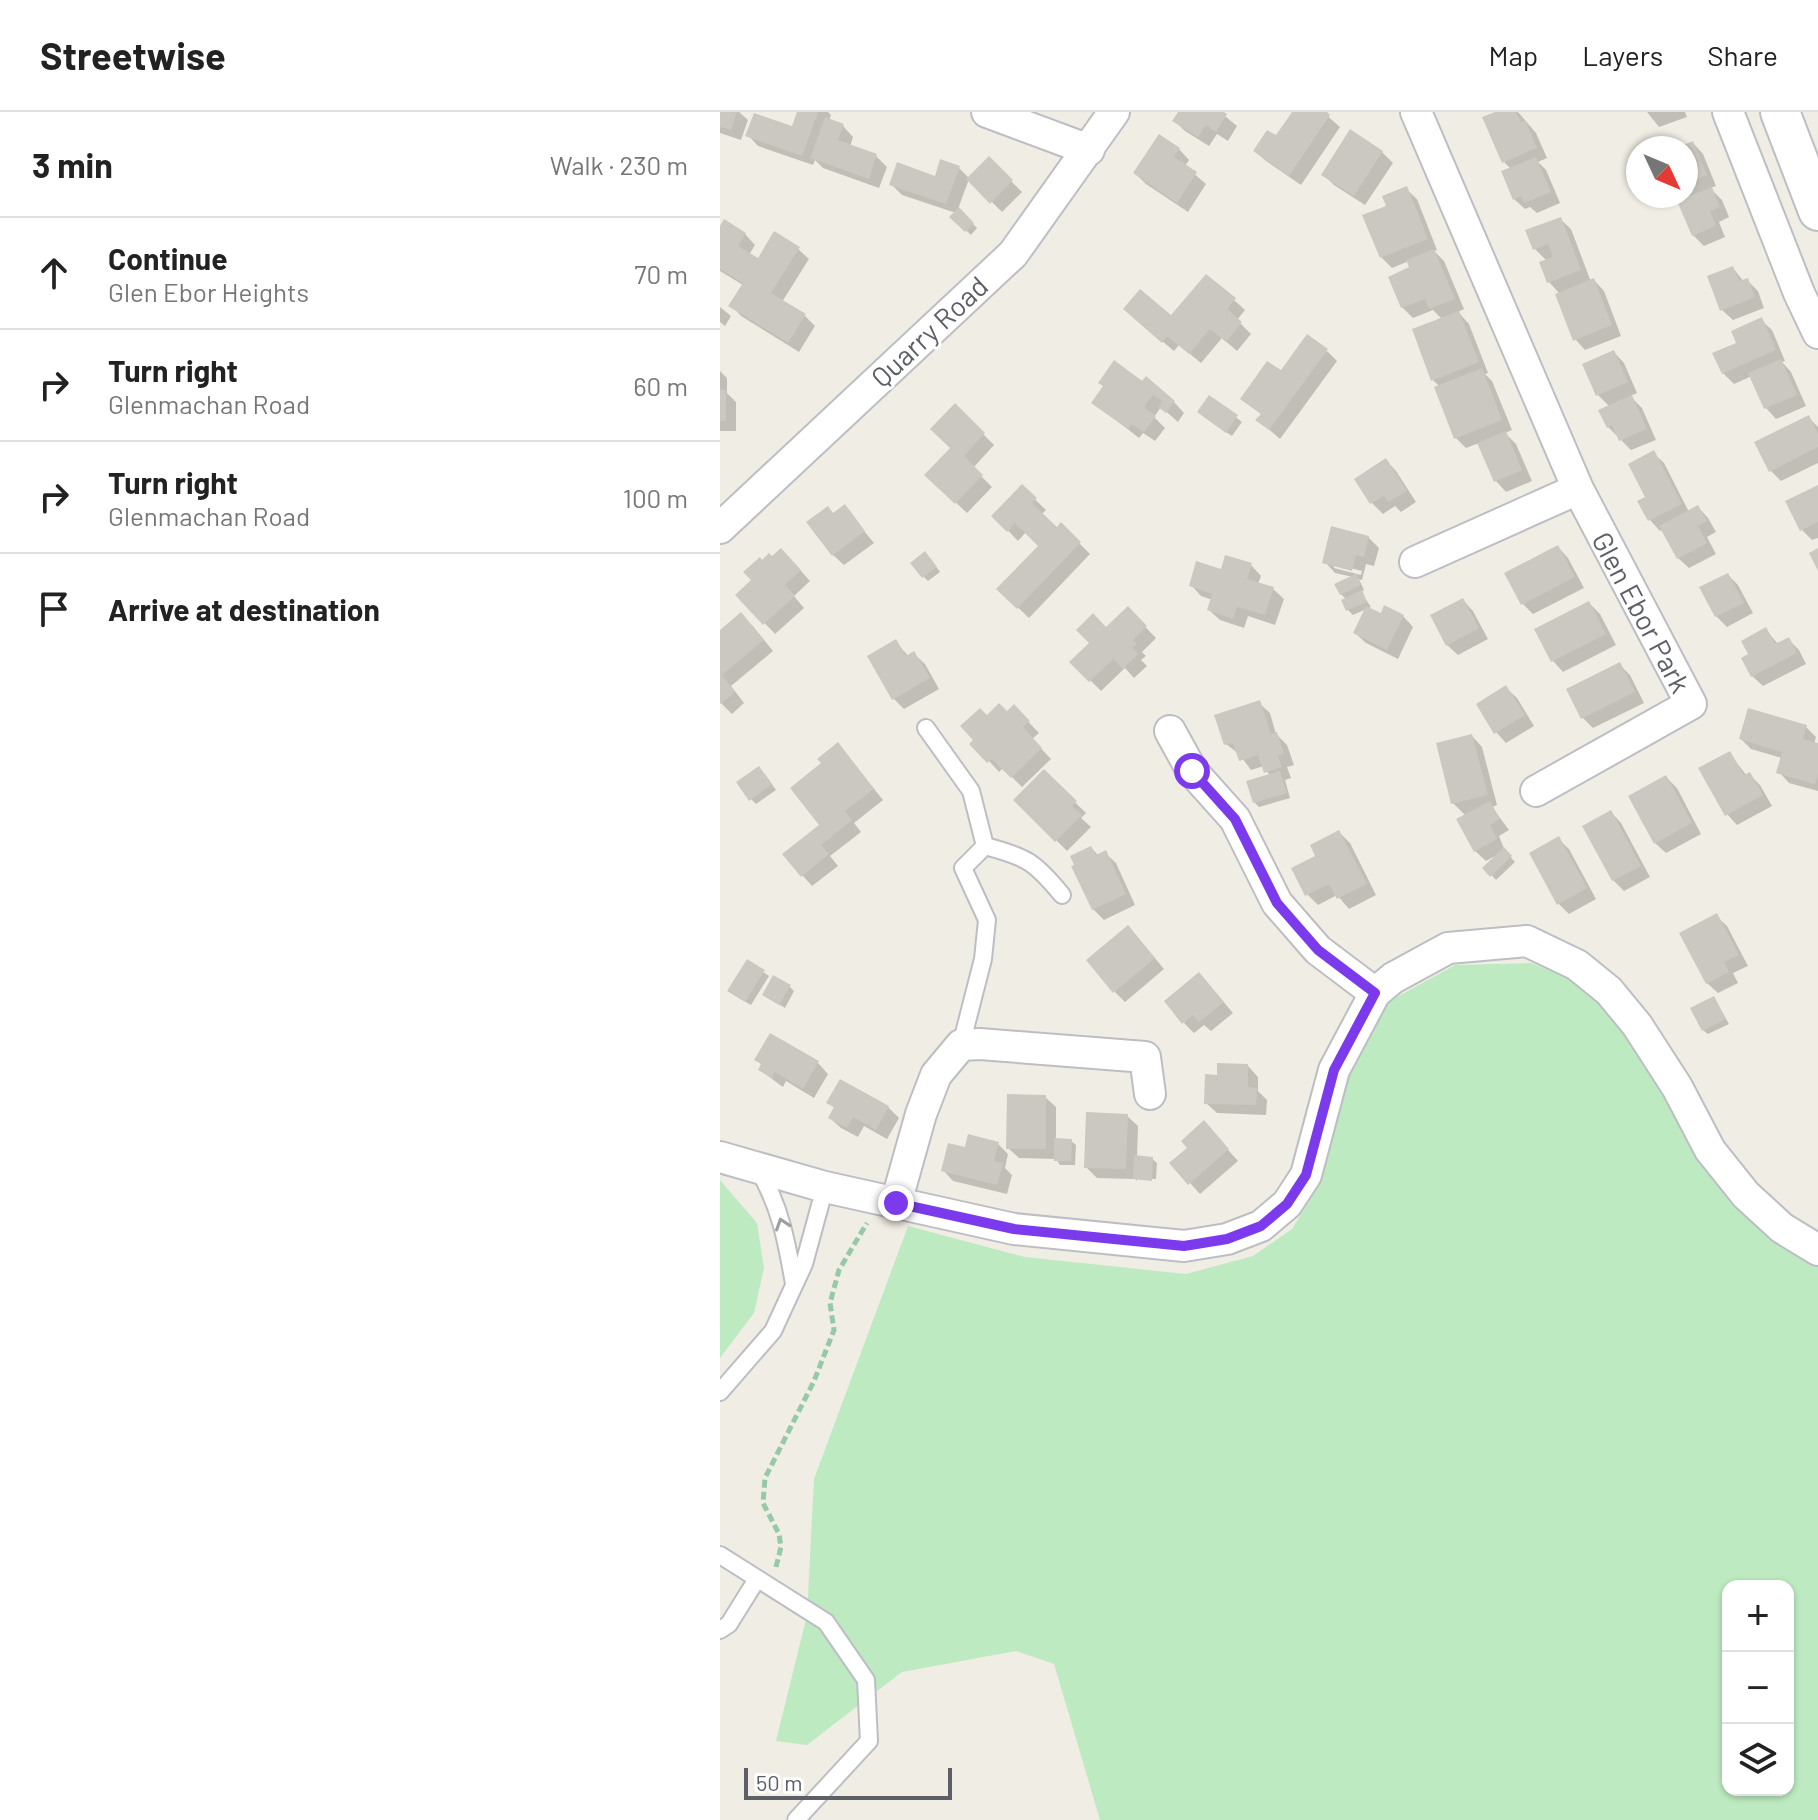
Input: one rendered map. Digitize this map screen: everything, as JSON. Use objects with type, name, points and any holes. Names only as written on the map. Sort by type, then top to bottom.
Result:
[{"type":"street","points":[[987,112],[1089,150]]},
{"type":"street","name":"Quarry Road","points":[[720,528],[1013,254],[1114,112]]},
{"type":"street","name":"Glen Ebor Park","points":[[1416,112],[1578,489],[1691,704],[1536,791]]},
{"type":"street","points":[[1728,112],[1799,293],[1818,333]]},
{"type":"street","points":[[1780,112],[1818,211]]},
{"type":"street","points":[[1415,562],[1578,489]]},
{"type":"street","points":[[1170,731],[1192,771],[1235,819],[1277,903],[1318,950],[1375,993]]},
{"type":"street","points":[[720,1157],[825,1187],[1014,1229],[1184,1246],[1227,1239],[1261,1226],[1287,1204],[1306,1175],[1334,1070],[1375,993],[1393,978],[1448,948],[1527,941],[1577,965],[1609,991],[1637,1025],[1677,1087],[1710,1150],[1746,1195],[1782,1228],[1818,1250]]},
{"type":"street","points":[[884,1200],[936,1075],[961,1045],[1145,1057],[1150,1094]]},
{"type":"lane","points":[[926,728],[971,791],[985,846]]},
{"type":"lane","points":[[985,846],[1020,855],[1040,869],[1062,895]]},
{"type":"lane","points":[[961,1045],[983,959],[987,920],[963,868],[985,846]]},
{"type":"lane","points":[[757,1167],[769,1188],[785,1231],[794,1285]]},
{"type":"lane","points":[[720,1392],[773,1331],[804,1264],[825,1187]]},
{"type":"lane","points":[[720,1555],[826,1622],[866,1680],[869,1741],[796,1820]]},
{"type":"lane","points":[[720,1630],[729,1624],[764,1583]]},
{"type":"path","points":[[764,1583],[781,1547],[779,1534],[763,1503],[765,1478],[814,1381],[834,1330],[830,1303],[839,1270],[884,1200]]},
{"type":"green space","points":[[1531,963],[1585,985],[1818,1264],[1818,1820],[1100,1820],[1054,1664],[1016,1651],[902,1672],[807,1745],[776,1741],[807,1615],[814,1479],[908,1226],[1025,1257],[1186,1274],[1253,1256],[1292,1229],[1321,1181],[1345,1073],[1386,1003],[1455,965]]},
{"type":"green space","points":[[720,1180],[757,1223],[764,1268],[754,1313],[720,1358]]},
{"type":"building","points":[[720,112],[737,112],[731,130],[720,127]]},
{"type":"building","points":[[797,112],[818,112],[802,156],[745,136],[754,113],[792,126]]},
{"type":"building","points":[[1178,112],[1227,114],[1216,132],[1206,125],[1198,137],[1172,121]]},
{"type":"building","points":[[1292,112],[1327,112],[1330,115],[1289,176],[1253,151],[1267,130],[1276,135]]},
{"type":"building","points":[[1495,112],[1516,112],[1521,122],[1525,120],[1537,148],[1502,163],[1482,117]]},
{"type":"building","points":[[825,117],[844,124],[838,140],[877,154],[869,179],[810,158]]},
{"type":"building","points":[[1350,129],[1383,151],[1354,196],[1321,175]]},
{"type":"building","points":[[1159,134],[1180,148],[1174,157],[1197,172],[1177,203],[1133,173]]},
{"type":"building","points":[[1698,153],[1707,175],[1698,178]]},
{"type":"building","points":[[989,156],[1013,180],[990,204],[966,179]]},
{"type":"building","points":[[1536,157],[1551,192],[1524,203],[1521,196],[1513,200],[1501,171]]},
{"type":"building","points":[[940,159],[960,166],[946,204],[889,185],[897,162],[935,176]]},
{"type":"building","points":[[1407,186],[1428,239],[1380,258],[1362,215],[1386,206],[1382,196]]},
{"type":"building","points":[[1712,187],[1720,207],[1710,211],[1716,226],[1692,236],[1680,208],[1698,208],[1698,193]]},
{"type":"building","points":[[959,207],[974,223],[965,232],[949,217]]},
{"type":"building","points":[[1561,217],[1581,270],[1547,283],[1539,262],[1553,257],[1548,244],[1533,250],[1525,230]]},
{"type":"building","points":[[724,219],[746,233],[738,246],[758,258],[774,231],[800,247],[771,293],[806,314],[788,343],[728,306],[743,283],[720,269],[720,226]]},
{"type":"building","points":[[1434,249],[1455,299],[1429,309],[1425,299],[1401,308],[1388,277],[1409,267],[1406,260]]},
{"type":"building","points":[[1733,266],[1739,281],[1748,278],[1755,297],[1720,311],[1707,276]]},
{"type":"building","points":[[1206,274],[1236,298],[1227,309],[1242,322],[1226,342],[1210,329],[1189,354],[1167,336],[1162,343],[1123,309],[1140,289],[1171,315]]},
{"type":"building","points":[[1594,278],[1612,325],[1573,341],[1555,294]]},
{"type":"building","points":[[1459,311],[1479,362],[1431,381],[1412,329]]},
{"type":"building","points":[[1762,317],[1776,350],[1722,374],[1712,353],[1736,343],[1731,331]]},
{"type":"building","points":[[1307,334],[1328,349],[1269,430],[1255,420],[1261,414],[1240,399],[1267,361],[1281,370]]},
{"type":"building","points":[[1614,350],[1628,382],[1596,396],[1582,364]]},
{"type":"building","points":[[1781,359],[1797,395],[1764,409],[1748,373]]},
{"type":"building","points":[[1114,360],[1142,381],[1146,376],[1175,401],[1166,413],[1158,407],[1162,401],[1153,395],[1144,407],[1156,416],[1144,432],[1131,424],[1128,429],[1091,403],[1103,386],[1098,383]]},
{"type":"building","points":[[1482,368],[1502,420],[1454,439],[1434,387]]},
{"type":"building","points":[[720,389],[726,390],[726,421],[720,421]]},
{"type":"building","points":[[1209,395],[1238,415],[1226,433],[1197,412]]},
{"type":"building","points":[[1632,395],[1647,429],[1619,441],[1612,425],[1607,428],[1598,410]]},
{"type":"building","points":[[955,403],[985,433],[964,456],[983,475],[955,504],[924,475],[950,448],[930,429]]},
{"type":"building","points":[[1809,415],[1818,434],[1818,447],[1769,472],[1754,442]]},
{"type":"building","points":[[1506,431],[1522,470],[1494,482],[1477,443]]},
{"type":"building","points":[[1654,450],[1682,504],[1648,521],[1637,501],[1645,497],[1628,464]]},
{"type":"building","points":[[1386,458],[1407,491],[1388,502],[1384,496],[1370,504],[1354,479]]},
{"type":"building","points":[[1022,484],[1037,498],[1032,503],[1057,527],[1061,522],[1081,542],[1017,609],[996,589],[1038,546],[1015,523],[1007,532],[991,516]]},
{"type":"building","points":[[1818,485],[1818,522],[1800,531],[1785,501]]},
{"type":"building","points":[[845,504],[865,531],[832,556],[806,522],[828,506],[833,513]]},
{"type":"building","points":[[1698,505],[1707,521],[1698,526],[1707,543],[1677,559],[1659,526]]},
{"type":"building","points":[[1331,526],[1369,536],[1364,557],[1356,555],[1352,571],[1322,563]]},
{"type":"building","points":[[1558,545],[1575,577],[1521,605],[1504,573]]},
{"type":"building","points":[[781,548],[801,570],[785,585],[795,596],[763,625],[735,595],[751,580],[743,572],[760,557],[762,560],[769,553],[772,556]]},
{"type":"building","points":[[1818,548],[1818,571],[1809,553]]},
{"type":"building","points":[[925,551],[937,567],[922,578],[910,563]]},
{"type":"building","points":[[1225,555],[1252,563],[1247,579],[1274,587],[1265,615],[1237,607],[1233,619],[1207,610],[1212,594],[1189,586],[1196,561],[1221,569]]},
{"type":"building","points":[[1728,573],[1744,603],[1715,617],[1699,587]]},
{"type":"building","points":[[1356,574],[1361,585],[1340,595],[1334,584]]},
{"type":"building","points":[[1362,590],[1367,602],[1346,611],[1341,600]]},
{"type":"building","points":[[1463,598],[1479,628],[1446,646],[1430,615]]},
{"type":"building","points":[[1589,601],[1606,634],[1551,662],[1534,629]]},
{"type":"building","points":[[1384,605],[1404,615],[1387,650],[1353,633],[1366,606],[1381,613]]},
{"type":"building","points":[[1128,606],[1147,626],[1133,640],[1137,644],[1132,648],[1138,654],[1123,669],[1113,659],[1089,682],[1069,662],[1089,643],[1076,630],[1093,613],[1106,627]]},
{"type":"building","points":[[741,612],[764,640],[722,675],[735,692],[720,704],[720,630]]},
{"type":"building","points":[[1766,627],[1775,644],[1789,637],[1797,653],[1751,677],[1741,658],[1748,654],[1741,641]]},
{"type":"building","points":[[896,639],[906,656],[914,651],[930,678],[892,700],[867,656]]},
{"type":"building","points":[[1620,662],[1635,692],[1581,719],[1566,689]]},
{"type":"building","points":[[1506,685],[1525,715],[1494,734],[1476,704]]},
{"type":"building","points":[[1260,700],[1271,734],[1277,732],[1284,754],[1278,756],[1282,767],[1264,773],[1258,755],[1239,761],[1233,743],[1224,745],[1214,715]]},
{"type":"building","points":[[999,703],[1007,711],[1014,704],[1030,721],[1023,727],[1042,748],[1011,778],[992,759],[987,763],[969,744],[973,740],[960,726],[980,708],[987,715]]},
{"type":"building","points":[[1748,708],[1807,725],[1803,739],[1818,743],[1815,784],[1776,773],[1782,752],[1739,739]]},
{"type":"building","points":[[1472,734],[1488,795],[1451,804],[1436,743]]},
{"type":"building","points":[[838,742],[874,789],[845,811],[852,820],[821,845],[829,854],[801,877],[782,854],[819,825],[790,788],[821,763],[817,759]]},
{"type":"building","points":[[1730,751],[1744,775],[1750,772],[1763,795],[1725,816],[1698,768]]},
{"type":"building","points":[[759,766],[772,784],[749,801],[736,782]]},
{"type":"building","points":[[1044,769],[1077,801],[1072,806],[1082,815],[1055,842],[1013,800]]},
{"type":"building","points":[[1280,771],[1287,793],[1253,803],[1246,781]]},
{"type":"building","points":[[1666,775],[1692,823],[1654,844],[1628,796]]},
{"type":"building","points":[[1490,801],[1500,819],[1490,825],[1497,839],[1474,852],[1456,819]]},
{"type":"building","points":[[1611,810],[1641,866],[1612,881],[1582,826]]},
{"type":"building","points":[[1339,830],[1367,884],[1337,899],[1329,884],[1305,896],[1291,868],[1315,856],[1310,845]]},
{"type":"building","points":[[1559,836],[1587,888],[1557,905],[1529,853]]},
{"type":"building","points":[[1091,846],[1096,855],[1106,850],[1126,894],[1092,910],[1071,866],[1074,865],[1070,856]]},
{"type":"building","points":[[1504,847],[1512,856],[1490,877],[1482,868]]},
{"type":"building","points":[[1717,913],[1739,955],[1724,962],[1729,972],[1706,984],[1679,933]]},
{"type":"building","points":[[1128,925],[1155,958],[1113,993],[1086,960]]},
{"type":"building","points":[[747,959],[765,970],[745,1002],[727,991]]},
{"type":"building","points":[[1199,972],[1224,1002],[1199,1022],[1193,1015],[1182,1024],[1164,1001]]},
{"type":"building","points":[[773,975],[791,985],[779,1005],[762,995]]},
{"type":"building","points":[[1714,996],[1726,1019],[1702,1031],[1690,1008]]},
{"type":"building","points":[[770,1033],[819,1061],[803,1089],[775,1072],[772,1078],[758,1070],[761,1064],[754,1060]]},
{"type":"building","points":[[1217,1063],[1248,1064],[1248,1087],[1257,1088],[1256,1105],[1204,1104],[1205,1074],[1217,1075]]},
{"type":"building","points":[[840,1079],[889,1106],[876,1130],[853,1117],[847,1128],[828,1118],[834,1107],[826,1103]]},
{"type":"building","points":[[1007,1094],[1046,1095],[1046,1149],[1006,1149]]},
{"type":"building","points":[[1086,1112],[1128,1114],[1126,1169],[1084,1168]]},
{"type":"building","points":[[1204,1120],[1229,1149],[1188,1185],[1169,1163],[1187,1148],[1181,1141]]},
{"type":"building","points":[[968,1134],[999,1142],[994,1161],[1003,1163],[997,1185],[941,1171],[948,1143],[965,1147]]},
{"type":"building","points":[[1054,1138],[1072,1139],[1071,1161],[1054,1161]]},
{"type":"building","points":[[1134,1155],[1153,1157],[1152,1181],[1133,1179]]},
{"type":"route","points":[[896,1203],[1014,1229],[1184,1246],[1227,1239],[1261,1226],[1287,1204],[1306,1175],[1334,1070],[1375,993],[1318,950],[1277,903],[1235,819],[1192,771]]}]
